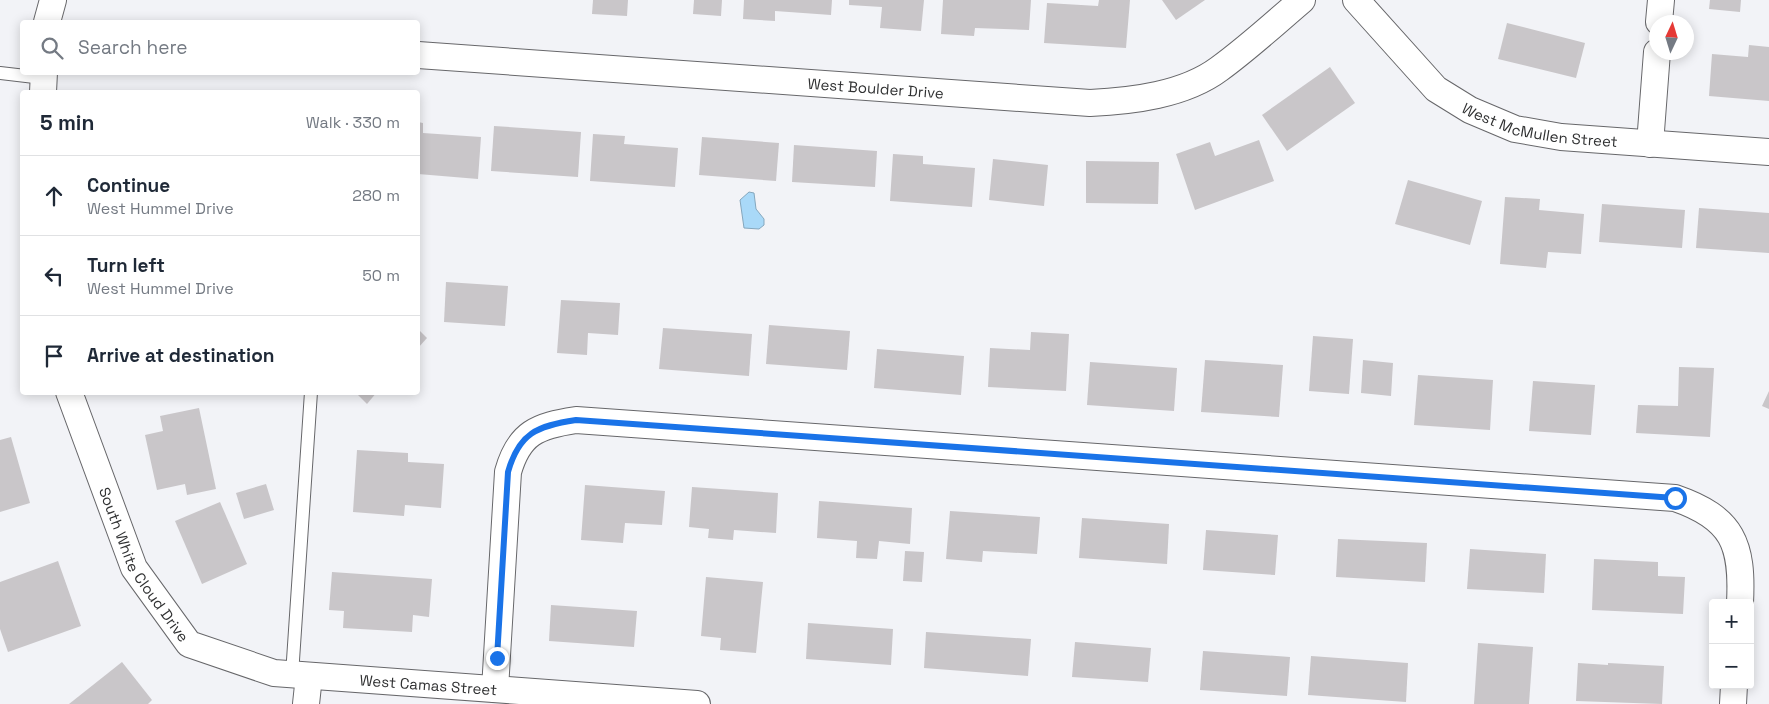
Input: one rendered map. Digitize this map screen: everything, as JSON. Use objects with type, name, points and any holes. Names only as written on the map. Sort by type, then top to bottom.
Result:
[{"type":"street","points":[[48,20],[53,0]]},
{"type":"street","name":"West Boulder Drive","points":[[420,55],[1080,103],[1121,102],[1186,86],[1218,70],[1302,0]]},
{"type":"street","name":"West McMullen Street","points":[[1356,0],[1436,89],[1470,110],[1515,128],[1561,137],[1769,152]]},
{"type":"street","points":[[1659,15],[1660,0]]},
{"type":"street","points":[[1650,144],[1656,60]]},
{"type":"street","name":"South White Cloud Drive","points":[[71,395],[134,568],[190,644],[274,674],[300,675]]},
{"type":"street","points":[[495,689],[508,472],[514,453],[527,436],[552,424],[576,420],[1675,498],[1700,507],[1722,522],[1737,548],[1741,573],[1740,599]]},
{"type":"street","points":[[300,675],[306,704]]},
{"type":"street","name":"West Camas Street","points":[[300,675],[697,704]]},
{"type":"street","points":[[1733,704],[1734,689]]},
{"type":"lane","points":[[0,73],[43,81]]},
{"type":"lane","points":[[300,675],[311,395]]},
{"type":"water","points":[[749,192],[754,193],[756,209],[764,219],[764,225],[759,229],[744,228],[740,200]]},
{"type":"building","points":[[593,0],[628,0],[627,16],[592,14]]},
{"type":"building","points":[[694,0],[722,0],[721,16],[693,14]]},
{"type":"building","points":[[744,0],[832,0],[831,15],[775,11],[775,21],[743,19]]},
{"type":"building","points":[[849,0],[924,0],[921,31],[880,28],[882,7],[849,5]]},
{"type":"building","points":[[943,0],[1031,0],[1029,30],[975,28],[974,36],[941,34]]},
{"type":"building","points":[[1099,0],[1130,0],[1126,48],[1044,43],[1047,3],[1098,6]]},
{"type":"building","points":[[1162,0],[1205,0],[1176,20]]},
{"type":"building","points":[[1710,0],[1741,0],[1740,12],[1709,9]]},
{"type":"building","points":[[1507,23],[1585,43],[1576,78],[1498,59]]},
{"type":"building","points":[[1749,45],[1769,47],[1769,101],[1709,96],[1712,54],[1748,57]]},
{"type":"building","points":[[1330,67],[1355,103],[1287,151],[1262,115]]},
{"type":"building","points":[[420,122],[423,123],[423,133],[481,137],[478,179],[420,174]]},
{"type":"building","points":[[494,126],[581,132],[578,177],[491,171]]},
{"type":"building","points":[[593,134],[625,136],[624,144],[678,148],[675,187],[590,181]]},
{"type":"building","points":[[702,137],[779,143],[776,181],[699,175]]},
{"type":"building","points":[[1259,140],[1274,181],[1195,210],[1176,154],[1210,142],[1215,156]]},
{"type":"building","points":[[794,145],[877,151],[875,187],[792,182]]},
{"type":"building","points":[[893,154],[923,156],[923,164],[975,168],[972,207],[890,201]]},
{"type":"building","points":[[993,159],[1048,165],[1044,206],[989,200]]},
{"type":"building","points":[[1086,161],[1159,162],[1158,204],[1086,203]]},
{"type":"building","points":[[1408,180],[1482,201],[1470,245],[1395,224]]},
{"type":"building","points":[[1505,197],[1540,199],[1539,210],[1584,214],[1581,254],[1548,252],[1546,268],[1500,264]]},
{"type":"building","points":[[1602,204],[1685,210],[1682,248],[1599,242]]},
{"type":"building","points":[[1699,208],[1769,213],[1769,253],[1696,248]]},
{"type":"building","points":[[446,282],[508,286],[505,326],[444,322]]},
{"type":"building","points":[[561,300],[620,303],[618,335],[588,333],[587,355],[557,353]]},
{"type":"building","points":[[769,325],[850,331],[847,370],[766,364]]},
{"type":"building","points":[[663,328],[752,334],[749,376],[659,369]]},
{"type":"building","points":[[420,331],[427,338],[420,346]]},
{"type":"building","points":[[1031,332],[1069,334],[1066,391],[988,387],[990,348],[1030,350]]},
{"type":"building","points":[[1313,336],[1353,339],[1349,394],[1309,391]]},
{"type":"building","points":[[877,349],[964,356],[961,395],[874,388]]},
{"type":"building","points":[[1205,360],[1283,365],[1279,417],[1201,412]]},
{"type":"building","points":[[1363,360],[1393,363],[1391,396],[1361,393]]},
{"type":"building","points":[[1090,362],[1177,368],[1174,411],[1087,405]]},
{"type":"building","points":[[1679,367],[1714,368],[1710,437],[1636,433],[1638,405],[1678,406]]},
{"type":"building","points":[[1418,375],[1493,380],[1490,430],[1414,425]]},
{"type":"building","points":[[1533,381],[1595,385],[1591,435],[1529,431]]},
{"type":"building","points":[[1769,391],[1769,409],[1762,406]]},
{"type":"building","points":[[358,395],[374,395],[367,404]]},
{"type":"building","points":[[199,408],[216,489],[187,495],[185,484],[157,490],[145,435],[163,431],[160,416]]},
{"type":"building","points":[[11,437],[30,503],[0,512],[0,440]]},
{"type":"building","points":[[357,450],[408,453],[408,462],[444,464],[441,508],[405,505],[404,516],[353,512]]},
{"type":"building","points":[[266,484],[274,510],[244,519],[236,493]]},
{"type":"building","points":[[585,485],[665,491],[662,525],[625,523],[623,543],[581,540]]},
{"type":"building","points":[[692,487],[778,493],[776,533],[734,530],[733,540],[708,538],[709,529],[689,527]]},
{"type":"building","points":[[819,501],[912,508],[910,544],[879,541],[877,559],[856,558],[857,541],[817,538]]},
{"type":"building","points":[[220,502],[247,564],[202,584],[175,521]]},
{"type":"building","points":[[950,511],[1040,517],[1037,554],[983,551],[982,562],[946,559]]},
{"type":"building","points":[[1082,518],[1169,524],[1167,564],[1079,558]]},
{"type":"building","points":[[1206,530],[1278,535],[1275,575],[1203,570]]},
{"type":"building","points":[[1338,539],[1427,543],[1425,582],[1336,577]]},
{"type":"building","points":[[1470,549],[1546,554],[1544,593],[1467,589]]},
{"type":"building","points":[[905,551],[924,552],[922,582],[903,581]]},
{"type":"building","points":[[1594,559],[1658,562],[1658,576],[1685,577],[1683,614],[1592,610]]},
{"type":"building","points":[[58,561],[81,626],[8,652],[0,629],[0,582]]},
{"type":"building","points":[[332,572],[432,579],[429,617],[413,615],[412,632],[343,628],[344,611],[329,610]]},
{"type":"building","points":[[706,577],[763,582],[756,653],[720,650],[721,638],[701,636]]},
{"type":"building","points":[[551,605],[637,611],[634,647],[549,641]]},
{"type":"building","points":[[808,623],[893,629],[891,665],[806,659]]},
{"type":"building","points":[[926,632],[1031,639],[1028,676],[924,668]]},
{"type":"building","points":[[1075,642],[1151,648],[1148,682],[1072,677]]},
{"type":"building","points":[[1478,643],[1533,647],[1529,704],[1474,704]]},
{"type":"building","points":[[1203,651],[1290,657],[1287,696],[1200,690]]},
{"type":"building","points":[[1311,656],[1408,663],[1406,702],[1308,695]]},
{"type":"building","points":[[122,662],[152,700],[148,704],[69,704]]},
{"type":"building","points":[[1578,663],[1664,666],[1662,704],[1576,701]]},
{"type":"route","points":[[497,658],[508,472],[514,453],[527,436],[552,424],[576,420],[1675,498]]}]
